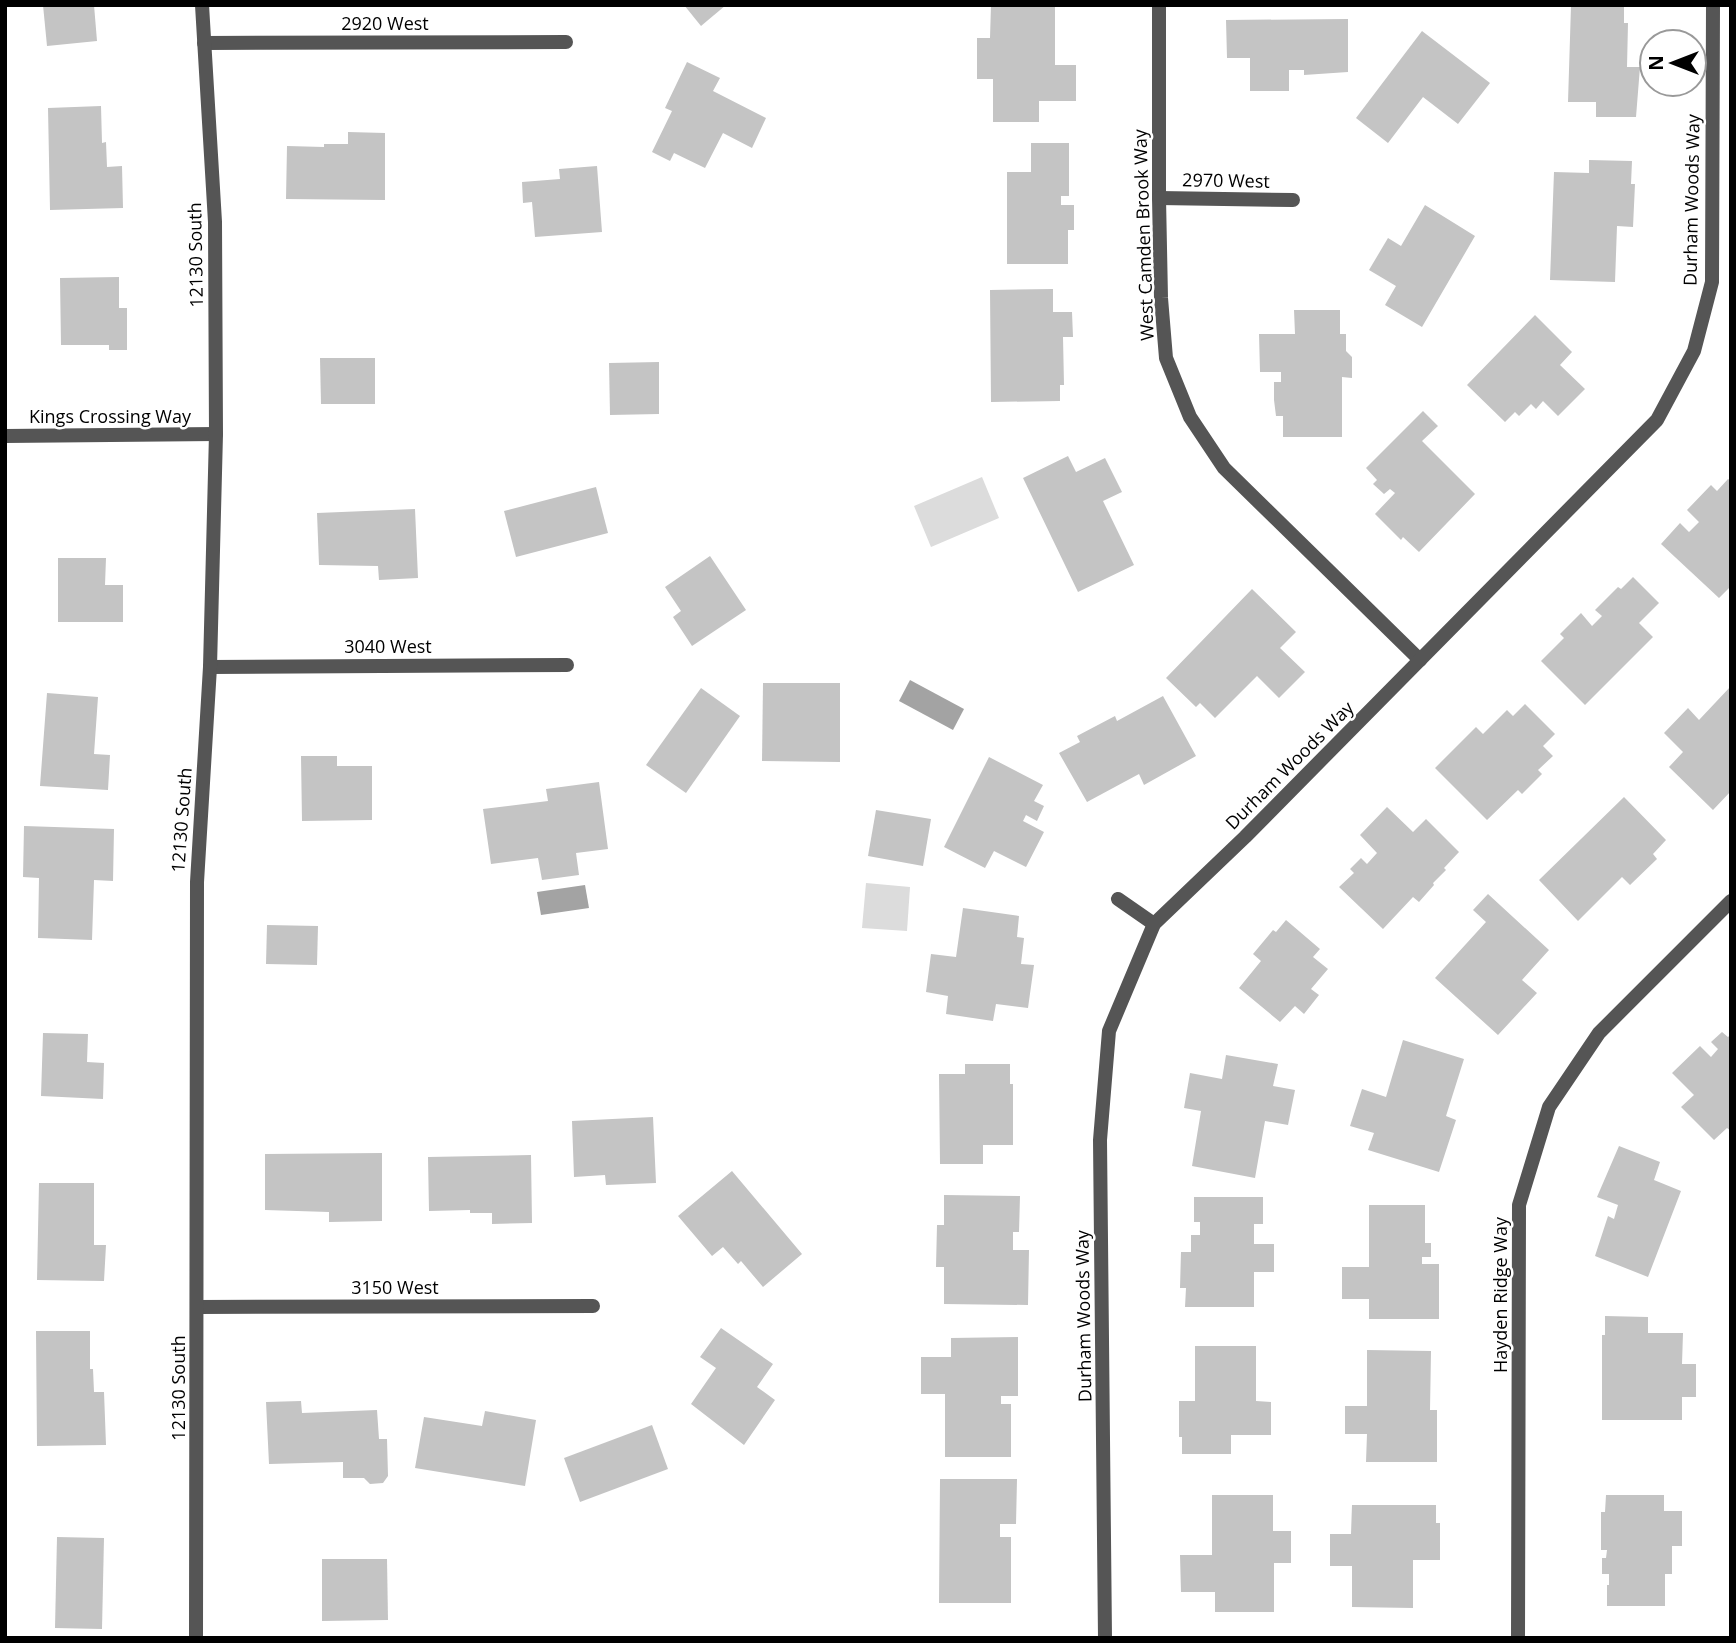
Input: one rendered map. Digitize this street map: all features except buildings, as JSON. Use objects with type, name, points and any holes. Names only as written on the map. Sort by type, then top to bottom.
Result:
[{"type":"street","name":"12130 South","points":[[195,1638],[198,1307],[197,882],[210,667],[216,434],[215,222],[202,5]]},
{"type":"street","name":"West Camden Brook Way","points":[[1159,5],[1158,198],[1166,358],[1190,417],[1224,468],[1420,660]]},
{"type":"street","name":"Durham Woods Way","points":[[1105,1638],[1100,1140],[1109,1031],[1154,924],[1245,837],[1657,420],[1694,351],[1712,282],[1713,5]]},
{"type":"street","name":"2920 West","points":[[204,43],[566,42]]},
{"type":"street","name":"2970 West","points":[[1158,198],[1293,200]]},
{"type":"street","name":"Kings Crossing Way","points":[[5,436],[216,434]]},
{"type":"street","name":"3040 West","points":[[210,667],[566,665]]},
{"type":"street","points":[[1118,899],[1154,924]]},
{"type":"street","name":"Hayden Ridge Way","points":[[1518,1638],[1519,1205],[1549,1107],[1599,1033],[1731,901]]},
{"type":"street","name":"3150 West","points":[[198,1307],[593,1306]]},
{"type":"shaded area","points":[[982,477],[999,518],[931,547],[914,506]]},
{"type":"shaded area","points":[[910,680],[964,709],[953,730],[899,701]]},
{"type":"shaded area","points":[[866,883],[910,887],[907,931],[862,928]]},
{"type":"shaded area","points":[[585,885],[589,908],[541,915],[537,892]]}]
